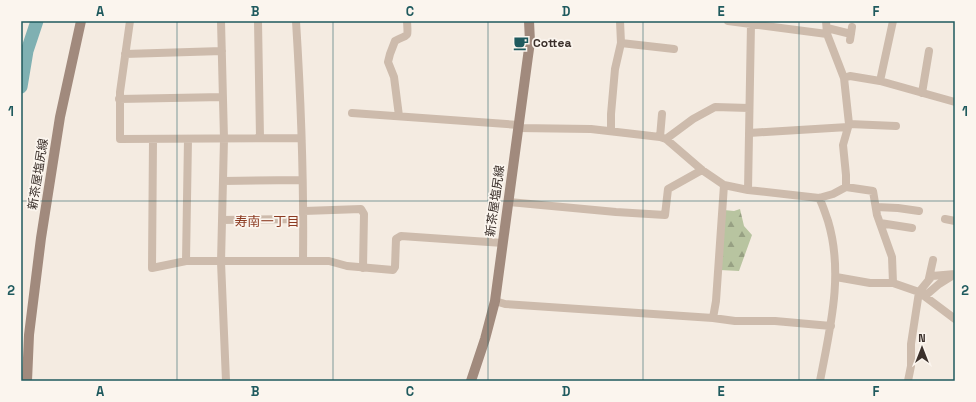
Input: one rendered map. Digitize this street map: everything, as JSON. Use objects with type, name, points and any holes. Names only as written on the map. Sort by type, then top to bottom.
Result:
[{"type":"main road","name":"新茶屋塩尻線","points":[[27,381],[29,335],[40,245],[60,117],[81,21]]},
{"type":"main road","name":"新茶屋塩尻線","points":[[471,381],[485,339],[495,301],[530,42],[529,21]]},
{"type":"street","points":[[130,21],[119,99],[120,139],[301,138]]},
{"type":"street","points":[[221,21],[224,139],[221,262],[226,381]]},
{"type":"street","points":[[258,21],[260,138]]},
{"type":"street","points":[[296,21],[304,215],[303,261]]},
{"type":"street","points":[[399,116],[394,77],[388,62],[395,41],[399,38],[406,37],[408,33],[407,21]]},
{"type":"street","points":[[610,132],[615,69],[621,43],[620,21]]},
{"type":"street","points":[[728,21],[751,24],[827,28],[851,34]]},
{"type":"street","points":[[880,81],[894,21]]},
{"type":"street","points":[[748,190],[748,108],[751,24]]},
{"type":"street","points":[[827,28],[844,78],[848,125],[843,145],[846,187]]},
{"type":"street","points":[[621,43],[674,49]]},
{"type":"street","points":[[125,54],[222,51]]},
{"type":"street","points":[[922,93],[929,51]]},
{"type":"street","points":[[844,78],[850,76],[880,81],[955,102]]},
{"type":"street","points":[[119,99],[223,96]]},
{"type":"street","points":[[663,138],[693,118],[715,108],[748,108]]},
{"type":"street","points":[[352,114],[399,116],[518,126],[591,129],[663,138],[702,170],[724,185],[748,190],[819,198],[833,194],[846,187],[873,191],[880,224],[892,257],[893,283]]},
{"type":"street","points":[[662,114],[663,138]]},
{"type":"street","points":[[749,133],[848,125],[891,124]]},
{"type":"street","points":[[186,261],[188,139]]},
{"type":"street","points":[[153,140],[152,268],[186,261],[329,261],[347,266],[393,270],[396,239],[401,236],[503,243]]},
{"type":"street","points":[[509,202],[665,215],[668,189],[702,170]]},
{"type":"street","points":[[223,181],[302,180]]},
{"type":"street","points":[[713,318],[716,301],[724,185]]},
{"type":"street","points":[[819,198],[830,228],[834,247],[836,277],[830,326],[820,381]]},
{"type":"street","points":[[876,207],[919,211]]},
{"type":"street","points":[[222,220],[304,215],[361,209],[364,214],[363,268]]},
{"type":"street","points":[[945,219],[955,221]]},
{"type":"street","points":[[880,224],[912,228]]},
{"type":"street","points":[[908,381],[911,366],[911,344],[922,294],[929,278],[933,260]]},
{"type":"street","points":[[922,294],[955,274]]},
{"type":"street","points":[[929,278],[932,276],[955,274]]},
{"type":"street","points":[[836,277],[870,283],[893,283],[922,294],[955,319]]},
{"type":"street","points":[[495,301],[505,304],[713,318],[735,321],[775,321],[830,326]]},
{"type":"green space","points":[[740,209],[744,226],[752,235],[739,271],[720,270],[724,210],[734,211]]},
{"type":"waterway","points":[[21,87],[27,51],[37,21]]},
{"type":"place","name":"Cottea","points":[[521,43]]},
{"type":"district","name":"寿南一丁目","points":[[267,221]]}]
